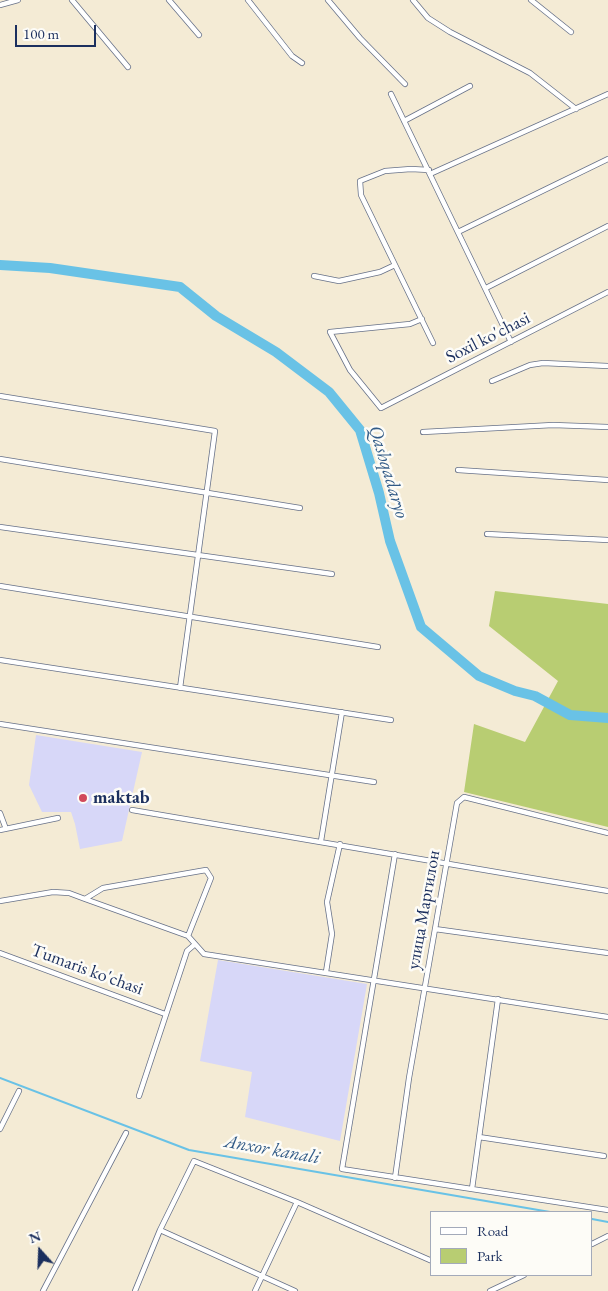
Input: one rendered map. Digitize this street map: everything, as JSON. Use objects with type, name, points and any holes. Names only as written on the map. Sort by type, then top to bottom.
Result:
[{"type":"street","points":[[0,5],[18,0]]},
{"type":"street","points":[[72,0],[128,67]]},
{"type":"street","points":[[169,0],[199,36]]},
{"type":"street","points":[[248,0],[292,56],[302,63]]},
{"type":"street","points":[[328,0],[360,38],[405,84]]},
{"type":"street","points":[[413,0],[428,18],[450,32],[530,73],[576,109]]},
{"type":"street","points":[[532,0],[571,32]]},
{"type":"street","points":[[404,121],[470,86]]},
{"type":"street","points":[[391,94],[511,342]]},
{"type":"street","points":[[433,343],[361,195],[360,181],[385,171],[411,169],[430,172],[608,94]]},
{"type":"street","points":[[458,232],[608,158]]},
{"type":"street","points":[[486,288],[608,226]]},
{"type":"street","points":[[314,276],[339,281],[380,272],[395,265]]},
{"type":"street","name":"Soxil ko'chasi","points":[[422,319],[410,324],[330,332],[350,370],[381,408],[608,292]]},
{"type":"street","points":[[492,381],[536,364],[608,366]]},
{"type":"street","points":[[0,396],[215,431],[180,688]]},
{"type":"street","points":[[423,432],[553,425],[608,427]]},
{"type":"street","points":[[0,459],[300,508]]},
{"type":"street","points":[[458,470],[608,480]]},
{"type":"street","points":[[0,527],[332,574]]},
{"type":"street","points":[[487,534],[608,540]]},
{"type":"street","points":[[0,586],[378,647]]},
{"type":"street","points":[[0,660],[391,720]]},
{"type":"street","points":[[321,841],[342,712]]},
{"type":"street","points":[[0,724],[374,782]]},
{"type":"street","name":"улица Маргилон","points":[[395,1178],[425,987],[457,803],[464,797],[608,833]]},
{"type":"street","points":[[132,810],[608,891]]},
{"type":"street","points":[[0,813],[3,829],[58,818]]},
{"type":"street","points":[[326,972],[332,934],[327,902],[340,844]]},
{"type":"street","points":[[396,854],[342,1169],[608,1210]]},
{"type":"street","points":[[85,899],[103,888],[206,870],[211,878],[188,936]]},
{"type":"street","points":[[0,900],[53,892],[69,893],[188,936],[204,954],[608,1017]]},
{"type":"street","points":[[435,928],[608,953]]},
{"type":"street","points":[[139,1096],[187,951],[194,945]]},
{"type":"street","name":"Tumaris ko'chasi","points":[[0,953],[165,1014]]},
{"type":"street","points":[[472,1189],[498,999]]},
{"type":"street","points":[[0,1129],[19,1090]]},
{"type":"street","points":[[43,1291],[126,1133]]},
{"type":"street","points":[[479,1137],[604,1156]]},
{"type":"street","points":[[135,1291],[160,1230],[194,1161],[297,1202],[430,1260]]},
{"type":"street","points":[[256,1291],[297,1202]]},
{"type":"street","points":[[160,1230],[295,1291]]},
{"type":"street","points":[[593,1244],[608,1236]]},
{"type":"street","points":[[490,1291],[522,1276]]},
{"type":"shaded area","name":"maktab","points":[[36,735],[142,752],[122,841],[80,849],[71,812],[42,812],[29,785]]},
{"type":"shaded area","points":[[218,960],[367,984],[340,1141],[245,1117],[252,1072],[200,1061]]},
{"type":"green space","points":[[495,591],[608,604],[608,827],[464,792],[474,724],[525,742],[558,681],[489,626]]},
{"type":"waterway","name":"Qashqadaryo","points":[[0,265],[50,268],[180,287],[216,316],[276,352],[329,392],[360,430],[379,493],[390,541],[421,627],[479,676],[515,691],[535,696],[570,715],[608,718]]},
{"type":"waterway","name":"Anxor kanali","points":[[0,1078],[189,1150],[544,1211]]},
{"type":"waterway","name":"Anxor kanali","points":[[593,1219],[608,1222]]},
{"type":"place","name":"maktab","points":[[83,798]]}]
